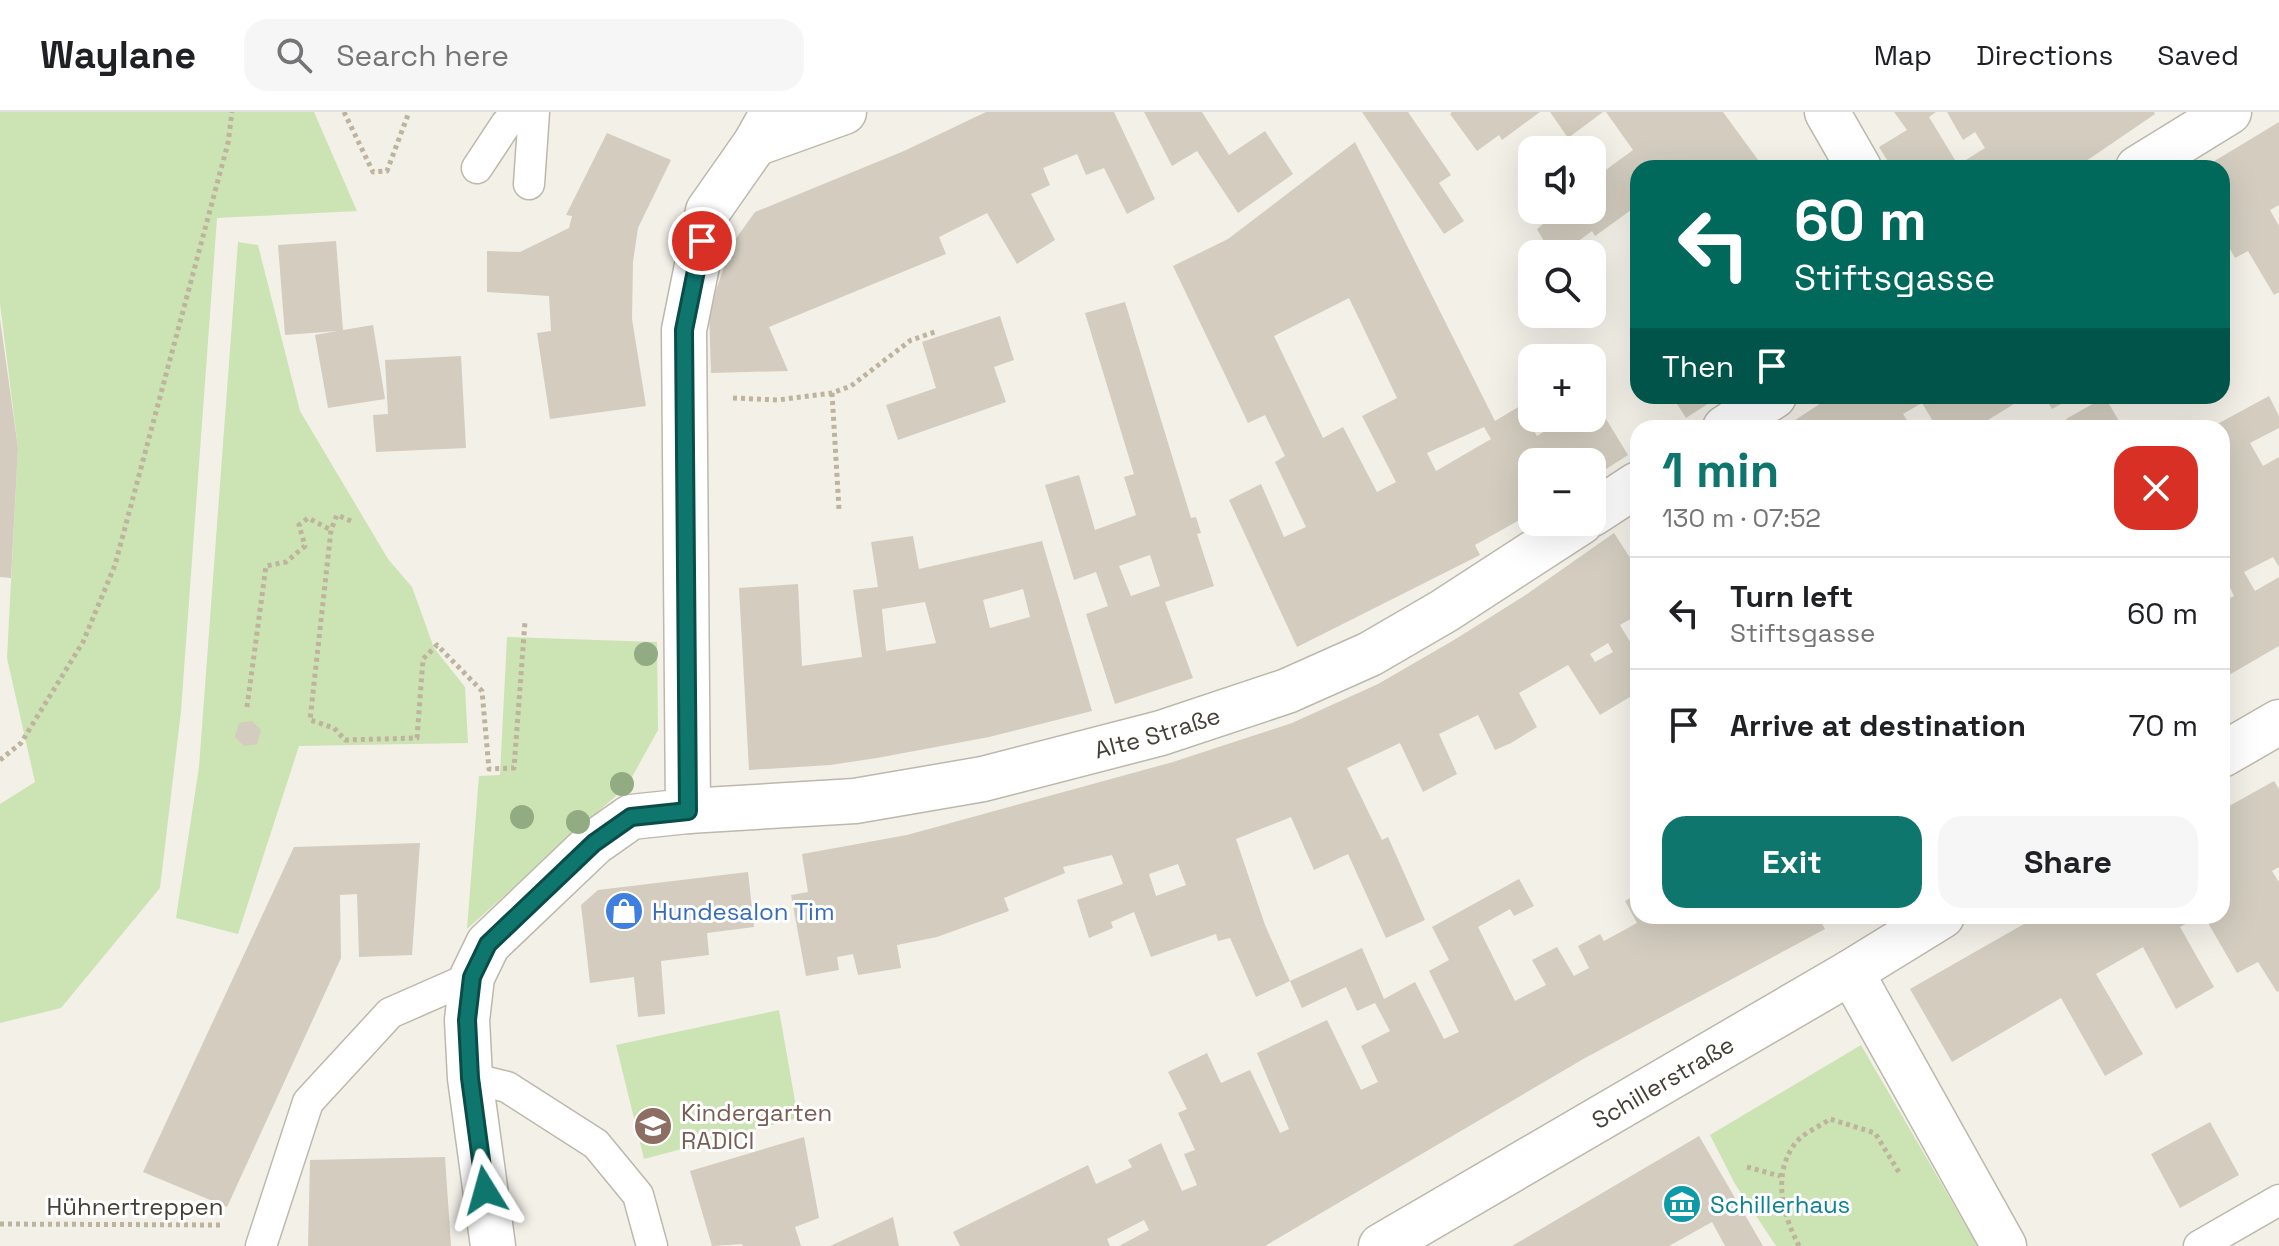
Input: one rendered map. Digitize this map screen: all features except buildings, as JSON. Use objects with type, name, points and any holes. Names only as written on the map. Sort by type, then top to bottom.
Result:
[{"type":"street","points":[[688,811],[684,330],[708,211],[764,128],[844,112]]},
{"type":"street","points":[[1827,112],[1854,160]]},
{"type":"street","points":[[2151,160],[2229,112]]},
{"type":"street","points":[[1737,420],[1762,404]]},
{"type":"street","name":"Alte Straße","points":[[472,977],[488,944],[594,843],[631,817],[855,801],[983,779],[1161,733],[1287,691],[1370,654],[1444,611],[1559,536]]},
{"type":"street","points":[[2230,750],[2279,722]]},
{"type":"street","name":"Schillerstraße","points":[[1381,1246],[1851,972],[1889,930],[1912,924]]},
{"type":"street","points":[[1851,972],[2004,1246]]},
{"type":"street","points":[[472,977],[467,1020],[470,1078],[493,1246]]},
{"type":"lane","points":[[477,168],[506,124],[518,112]]},
{"type":"lane","points":[[529,184],[534,112]]},
{"type":"lane","points":[[265,1236],[308,1102],[390,1013],[472,977]]},
{"type":"lane","points":[[470,1078],[507,1087],[596,1144],[638,1195],[652,1246]]},
{"type":"lane","points":[[2199,1246],[2279,1200]]},
{"type":"path","points":[[0,760],[21,743],[75,655],[115,565],[228,143],[232,112]]},
{"type":"path","points":[[344,112],[373,172],[387,171],[409,112]]},
{"type":"path","points":[[684,396],[778,400],[832,393],[851,386],[911,340],[935,332]]},
{"type":"path","points":[[832,393],[839,509]]},
{"type":"path","points":[[351,521],[337,515],[331,530],[310,720],[334,728],[345,740],[417,738],[423,659],[437,645],[482,691],[489,769],[514,768],[525,621]]},
{"type":"path","points":[[247,707],[266,566],[286,562],[305,546],[299,525],[308,518],[331,530]]},
{"type":"path","points":[[1799,1246],[1786,1220],[1780,1176],[1794,1143],[1830,1119],[1875,1133],[1906,1183]]},
{"type":"path","points":[[1747,1167],[1780,1176]]},
{"type":"path","name":"Hühnertreppen","points":[[0,1224],[265,1236]]},
{"type":"green space","points":[[0,112],[314,112],[357,211],[217,218],[181,711],[160,888],[61,1008],[0,1023],[0,804],[35,782],[7,658],[18,448],[0,304]]},
{"type":"green space","points":[[238,242],[258,245],[300,411],[388,559],[412,587],[434,648],[465,687],[468,743],[299,746],[238,934],[176,918],[199,767]]},
{"type":"green space","points":[[507,637],[657,642],[658,730],[627,786],[467,929],[479,776],[500,775]]},
{"type":"green space","points":[[779,1010],[798,1118],[644,1159],[616,1045]]},
{"type":"green space","points":[[1861,1045],[1977,1246],[1776,1246],[1735,1184],[1710,1135]]},
{"type":"place","name":"Hundesalon Tim","points":[[624,911]]},
{"type":"place","name":"Kindergarten RADICI","points":[[653,1126]]},
{"type":"place","name":"Schillerhaus","points":[[1682,1204]]},
{"type":"route","points":[[485,1190],[470,1078],[467,1020],[472,977],[488,944],[594,843],[631,817],[688,811],[684,330],[702,241]]}]
